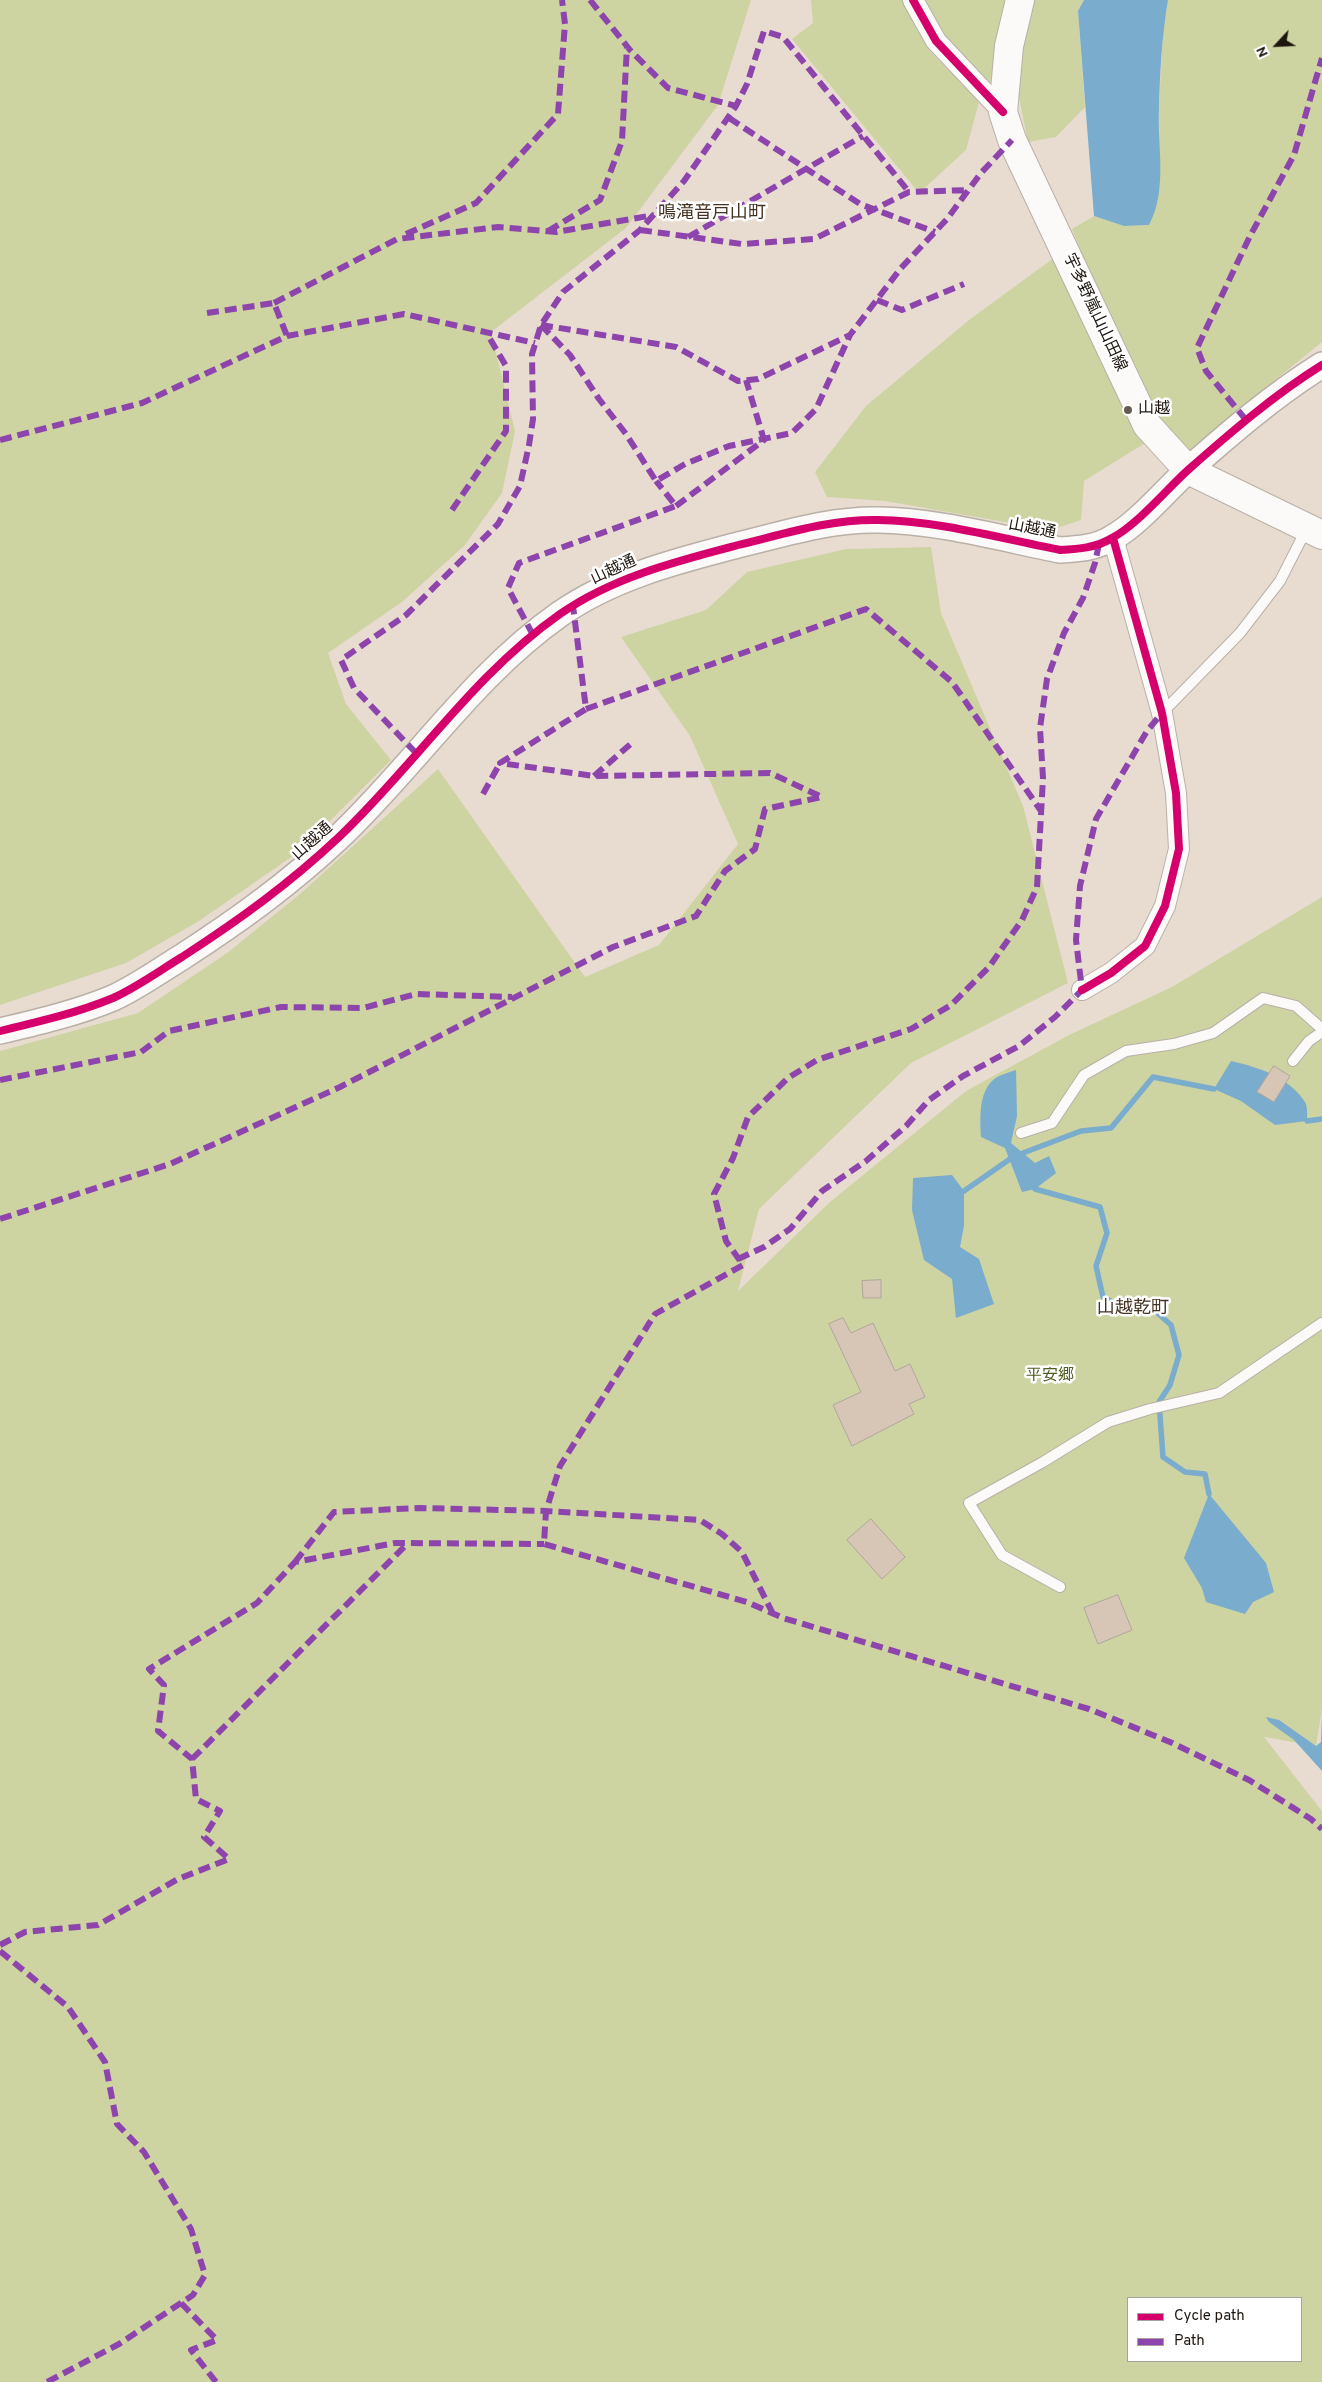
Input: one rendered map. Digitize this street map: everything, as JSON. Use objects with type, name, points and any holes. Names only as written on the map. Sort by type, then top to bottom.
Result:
[{"type":"main road","name":"宇多野嵐山山田線","points":[[1020,0],[1009,46],[1003,112],[1012,140],[1147,425],[1188,470],[1315,531]]},
{"type":"street","points":[[913,0],[936,42],[1003,112]]},
{"type":"street","name":"山越通","points":[[0,1031],[62,1016],[114,997],[200,945],[278,892],[339,837],[379,797],[482,681],[518,646],[562,612],[607,588],[652,568],[830,523],[878,520],[919,524],[1060,550],[1081,549],[1113,538],[1188,470],[1279,392],[1322,365]]},
{"type":"street","points":[[1082,990],[1111,973],[1145,946],[1165,906],[1179,849],[1176,792],[1162,713],[1113,538]]},
{"type":"lane","points":[[1162,713],[1240,634],[1315,531]]},
{"type":"lane","points":[[1021,1133],[1052,1123],[1084,1075],[1126,1051],[1174,1044],[1213,1033],[1263,998],[1296,1006],[1322,1030],[1309,1041],[1292,1061]]},
{"type":"lane","points":[[1060,1587],[1002,1555],[969,1503],[1043,1462],[1108,1422],[1150,1409],[1219,1393],[1322,1323]]},
{"type":"green space","points":[[0,0],[751,0],[718,105],[626,228],[491,332],[515,431],[502,493],[465,545],[402,602],[328,653],[346,704],[391,760],[300,851],[199,921],[126,963],[0,1005]]},
{"type":"green space","points":[[811,0],[902,0],[928,49],[979,102],[966,150],[919,193],[792,39],[813,23]]},
{"type":"green space","points":[[923,0],[1007,0],[990,83],[943,36]]},
{"type":"green space","points":[[1030,0],[1084,0],[1078,11],[1085,107],[1056,137],[1028,142],[1013,68]]},
{"type":"green space","points":[[1168,0],[1322,0],[1322,342],[1188,451],[1166,430],[1084,481],[1081,520],[1051,530],[885,501],[827,497],[815,472],[866,406],[969,320],[1077,241],[1072,229],[1094,216],[1124,226],[1149,225],[1160,184],[1159,108],[1163,31]]},
{"type":"green space","name":"平安郷","points":[[931,547],[941,613],[1023,806],[1068,983],[911,1063],[759,1209],[738,1291],[830,1202],[966,1091],[1069,1035],[1172,987],[1322,897],[1322,1709],[1316,1746],[1264,1737],[1322,1811],[1322,2382],[0,2382],[0,1051],[138,1013],[227,953],[300,894],[438,769],[585,977],[659,945],[738,844],[690,736],[621,637],[706,610],[747,572],[846,549]]},
{"type":"water","points":[[1084,0],[1168,0],[1160,80],[1160,182],[1155,211],[1149,225],[1124,226],[1094,216],[1078,11]]},
{"type":"water","points":[[1231,1061],[1252,1066],[1272,1074],[1290,1086],[1305,1102],[1307,1121],[1275,1125],[1241,1101],[1214,1089]]},
{"type":"water","points":[[1016,1070],[1017,1116],[1011,1143],[1035,1163],[1049,1156],[1056,1173],[1035,1189],[1022,1192],[1005,1148],[981,1137],[981,1113],[983,1096],[986,1089],[997,1077]]},
{"type":"water","points":[[952,1175],[964,1191],[964,1226],[960,1247],[979,1259],[994,1304],[956,1318],[952,1279],[924,1260],[912,1210],[913,1178]]},
{"type":"water","points":[[1209,1494],[1266,1563],[1274,1592],[1253,1602],[1245,1614],[1206,1602],[1202,1588],[1184,1558]]},
{"type":"water","points":[[1322,1712],[1322,1771],[1294,1740],[1269,1722],[1266,1717],[1279,1720],[1316,1746],[1321,1742]]},
{"type":"building","points":[[1274,1066],[1290,1076],[1274,1102],[1257,1092]]},
{"type":"building","points":[[881,1280],[881,1298],[863,1298],[862,1281]]},
{"type":"building","points":[[843,1318],[851,1333],[873,1323],[895,1371],[910,1364],[925,1397],[909,1404],[914,1414],[852,1446],[833,1405],[861,1392],[829,1324]]},
{"type":"building","points":[[871,1519],[905,1557],[882,1579],[847,1540]]},
{"type":"building","points":[[1118,1595],[1132,1630],[1098,1644],[1084,1608]]},
{"type":"waterway","points":[[1023,1153],[1081,1131],[1111,1128],[1153,1077],[1214,1089]]},
{"type":"waterway","points":[[1307,1121],[1322,1119]]},
{"type":"waterway","points":[[964,1191],[1010,1159]]},
{"type":"waterway","points":[[1035,1189],[1100,1207],[1107,1233],[1096,1266],[1103,1297],[1123,1308],[1145,1302],[1171,1325],[1179,1355],[1170,1385],[1159,1402],[1163,1457],[1185,1472],[1205,1474],[1209,1494]]},
{"type":"marked path","points":[[406,234],[476,203],[558,114],[565,24],[562,0]]},
{"type":"marked path","points":[[590,0],[630,50],[668,88],[736,106]]},
{"type":"marked path","points":[[416,753],[354,688],[341,660],[406,615],[498,524],[520,486],[529,445],[533,419],[532,354],[541,325],[563,292],[640,230],[684,181],[736,106],[747,84],[764,31],[783,37],[909,192]]},
{"type":"marked path","points":[[548,231],[600,200],[622,141],[627,46]]},
{"type":"marked path","points":[[1246,420],[1206,371],[1197,348],[1250,236],[1294,155],[1322,58]]},
{"type":"marked path","points":[[729,118],[860,204],[935,232]]},
{"type":"marked path","points":[[688,237],[863,136]]},
{"type":"marked path","points":[[541,325],[676,347],[738,381],[758,379],[850,335],[901,268],[947,219],[981,173],[1012,140]]},
{"type":"marked path","points":[[640,230],[742,244],[814,239],[909,192],[968,190]]},
{"type":"marked path","points":[[274,303],[397,239],[498,227],[556,232],[654,215]]},
{"type":"marked path","points":[[877,300],[902,310],[964,284]]},
{"type":"marked path","points":[[207,313],[274,303],[287,336]]},
{"type":"marked path","points":[[0,440],[142,403],[287,336],[404,314],[535,343]]},
{"type":"marked path","points":[[541,325],[570,355],[599,399],[626,434],[656,481],[685,464],[729,446],[792,433],[816,409],[850,335]]},
{"type":"marked path","points":[[452,510],[506,431],[506,366],[486,332]]},
{"type":"marked path","points":[[676,506],[764,440],[746,380]]},
{"type":"marked path","points":[[533,635],[508,588],[519,563],[676,506],[656,481]]},
{"type":"marked path","points":[[1099,544],[1095,563],[1083,598],[1064,633],[1047,679],[1040,728],[1043,778],[1037,887],[1022,920],[989,967],[951,1005],[911,1029],[817,1060],[788,1078],[748,1117],[733,1158],[714,1194],[726,1241],[743,1265],[655,1314],[560,1466],[546,1511],[544,1544],[747,1602],[783,1618],[1089,1709],[1170,1742],[1249,1780],[1311,1819],[1322,1829]]},
{"type":"marked path","points":[[0,1219],[170,1164],[340,1087],[613,947],[696,916],[725,871],[755,849],[765,809],[822,797],[770,773],[594,776],[500,763],[586,709],[573,606]]},
{"type":"marked path","points":[[586,709],[866,609],[952,682],[1041,811]]},
{"type":"marked path","points":[[738,1259],[764,1247],[790,1229],[822,1191],[866,1161],[906,1126],[929,1100],[963,1076],[1019,1046],[1055,1017],[1082,990],[1076,940],[1080,886],[1096,819],[1147,731],[1162,713]]},
{"type":"marked path","points":[[594,776],[634,741]]},
{"type":"marked path","points":[[483,794],[500,763]]},
{"type":"marked path","points":[[0,1080],[141,1052],[169,1031],[281,1007],[363,1008],[416,994],[512,997]]},
{"type":"marked path","points":[[295,1562],[334,1512],[419,1508],[546,1511],[700,1520],[722,1534],[742,1552],[773,1614]]},
{"type":"marked path","points":[[0,1945],[25,1932],[98,1925],[178,1879],[229,1859],[204,1837],[220,1811],[196,1799],[192,1759],[158,1731],[164,1685],[149,1669],[257,1603],[295,1562],[395,1543],[544,1544]]},
{"type":"marked path","points":[[192,1759],[407,1544]]},
{"type":"marked path","points":[[0,1951],[68,2007],[105,2062],[117,2124],[144,2152],[191,2229],[205,2275],[193,2295],[119,2344],[47,2382]]},
{"type":"marked path","points":[[181,2303],[217,2340],[191,2350],[216,2382]]},
{"type":"cycle path","points":[[913,0],[936,41],[1003,112]]},
{"type":"cycle path","points":[[0,1031],[71,1013],[122,994],[182,957],[244,915],[282,886],[339,837],[367,809],[445,721],[499,664],[529,638],[580,601],[624,580],[692,557],[790,532],[860,520],[922,523],[1060,550],[1100,544],[1132,524],[1188,470],[1270,401],[1322,365]]},
{"type":"cycle path","points":[[1082,990],[1111,973],[1145,946],[1165,906],[1179,849],[1176,793],[1162,713],[1113,538]]},
{"type":"place","name":"山越","points":[[1128,410]]},
{"type":"district","name":"鳴滝音戸山町","points":[[712,214]]},
{"type":"district","name":"山越乾町","points":[[1133,1309]]}]
